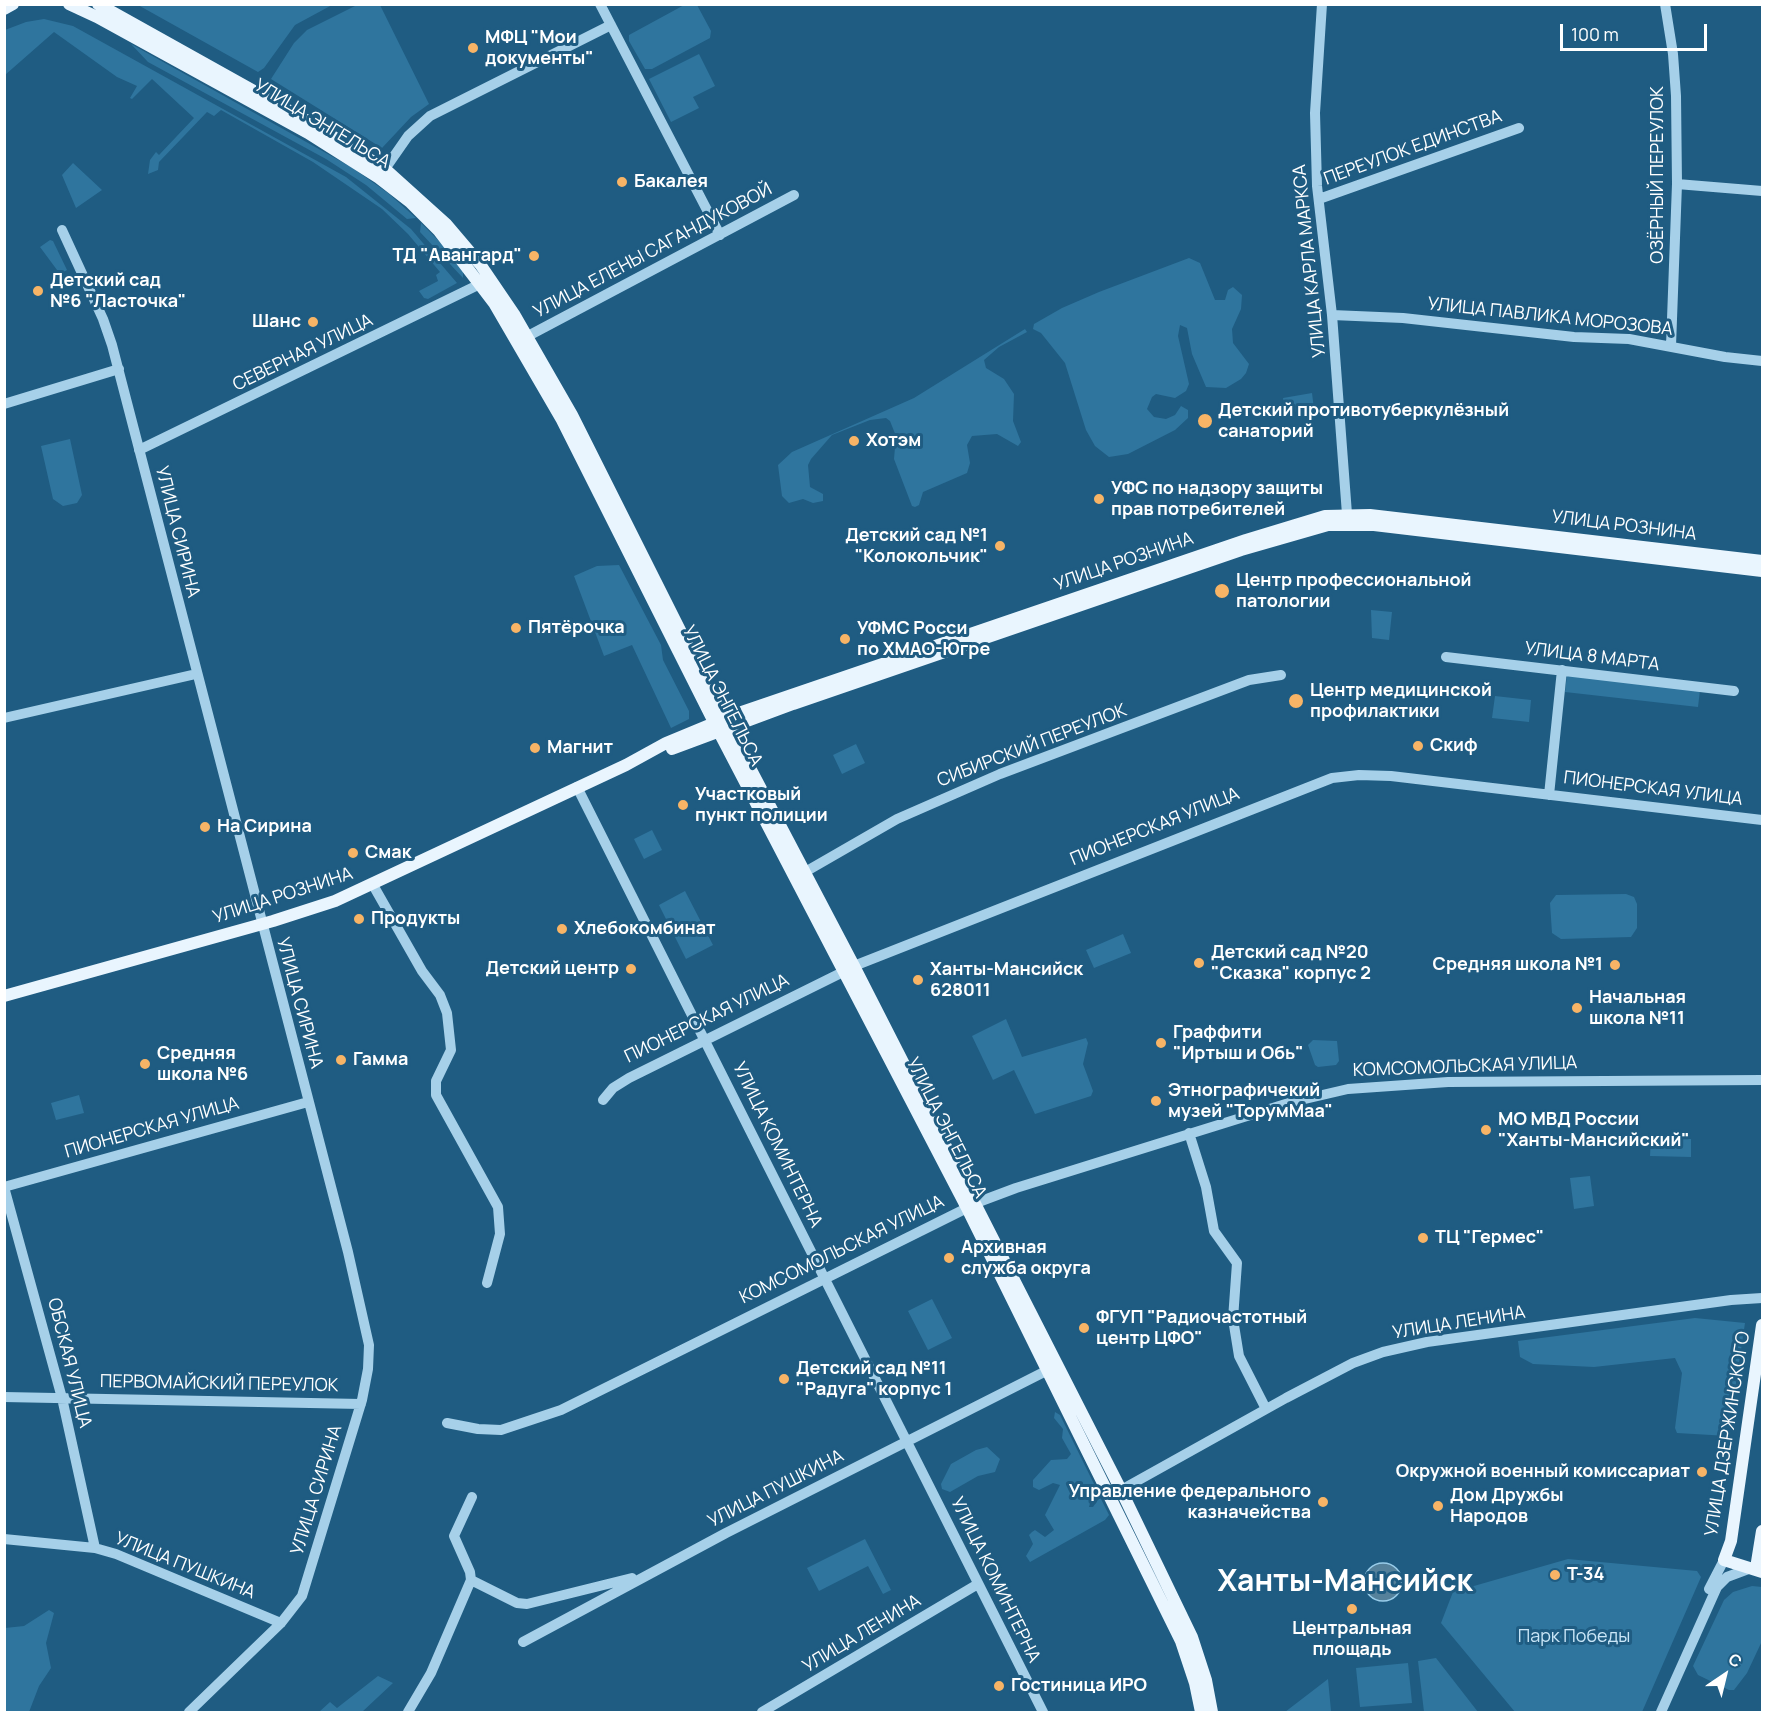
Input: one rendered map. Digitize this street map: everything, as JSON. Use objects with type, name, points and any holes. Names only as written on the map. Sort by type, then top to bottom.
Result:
[{"type":"main road","points":[[4,9],[13,4]]},
{"type":"main road","name":"УЛИЦА ЭНГЕЛЬСА","points":[[69,4],[329,133],[446,224],[510,316],[567,418],[722,725],[850,969],[1116,1493],[1192,1637],[1204,1674],[1212,1713]]},
{"type":"main road","name":"УЛИЦА ЭНГЕЛЬСА","points":[[98,4],[254,97]]},
{"type":"main road","name":"УЛИЦА РОЗНИНА","points":[[4,996],[316,908],[373,885],[626,765],[666,743],[884,669],[1246,540],[1325,516],[1762,572]]},
{"type":"main road","name":"УЛИЦА РОЗНИНА","points":[[1348,519],[1762,561]]},
{"type":"main road","name":"УЛИЦА ЭНГЕЛЬСА","points":[[722,725],[805,872],[850,969]]},
{"type":"main road","name":"УЛИЦА ЭНГЕЛЬСА","points":[[971,1206],[1048,1370],[1116,1493],[1181,1641],[1196,1683],[1201,1713]]},
{"type":"main road","name":"УЛИЦА ДЗЕРЖИНСКОГО","points":[[1724,1560],[1731,1541],[1762,1324]]},
{"type":"main road","points":[[1724,1560],[1758,1567],[1762,1531]]},
{"type":"street","points":[[600,4],[720,235]]},
{"type":"street","name":"УЛИЦА КАРЛА МАРКСА","points":[[1322,4],[1315,113],[1319,199],[1332,315],[1348,519]]},
{"type":"street","name":"ОЗЁРНЫЙ ПЕРЕУЛОК","points":[[1665,4],[1675,72],[1677,184],[1671,346]]},
{"type":"street","points":[[382,174],[408,136],[430,116],[610,25]]},
{"type":"street","name":"ПЕРЕУЛОК ЕДИНСТВА","points":[[1319,199],[1519,128]]},
{"type":"street","points":[[1677,184],[1762,191]]},
{"type":"street","name":"УЛИЦА ЕЛЕНЫ САГАНДУКОВОЙ","points":[[523,339],[794,195]]},
{"type":"street","name":"УЛИЦА СИРИНА","points":[[62,230],[107,329],[368,1335],[368,1369],[360,1404],[305,1589],[297,1605],[281,1623],[189,1713]]},
{"type":"street","name":"СЕВЕРНАЯ УЛИЦА","points":[[140,450],[485,280]]},
{"type":"street","name":"УЛИЦА ПАВЛИКА МОРОЗОВА","points":[[1332,315],[1403,318],[1574,337],[1629,339],[1725,357],[1762,361]]},
{"type":"street","points":[[4,404],[118,369]]},
{"type":"street","name":"УЛИЦА 8 МАРТА","points":[[1446,657],[1734,691]]},
{"type":"street","points":[[1549,795],[1562,670]]},
{"type":"street","points":[[4,718],[196,674]]},
{"type":"street","name":"СИБИРСКИЙ ПЕРЕУЛОК","points":[[805,872],[897,819],[1000,774],[1250,680],[1281,675]]},
{"type":"street","name":"ПИОНЕРСКАЯ УЛИЦА","points":[[603,1100],[614,1088],[629,1078],[850,969],[1332,778],[1391,776],[1762,820]]},
{"type":"street","name":"УЛИЦА КОМИНТЕРНА","points":[[577,787],[1043,1713]]},
{"type":"street","points":[[373,885],[422,971],[440,995],[447,1013],[451,1050],[436,1081],[436,1095],[498,1207],[500,1234],[487,1283]]},
{"type":"street","name":"КОМСОМОЛЬСКАЯ УЛИЦА","points":[[447,1423],[471,1428],[501,1430],[540,1418],[971,1206],[1016,1188],[1306,1098],[1363,1087],[1448,1082],[1762,1080]]},
{"type":"street","name":"ПИОНЕРСКАЯ УЛИЦА","points":[[4,1187],[308,1102]]},
{"type":"street","points":[[1189,1133],[1206,1187],[1214,1231],[1237,1263],[1233,1319],[1239,1356],[1266,1409]]},
{"type":"street","name":"ОБСКАЯ УЛИЦА","points":[[4,1187],[62,1398],[95,1548]]},
{"type":"street","name":"УЛИЦА ЛЕНИНА","points":[[1116,1493],[1353,1363],[1407,1346],[1731,1300],[1762,1298]]},
{"type":"street","name":"УЛИЦА ПУШКИНА","points":[[523,1642],[639,1578],[1048,1370]]},
{"type":"street","name":"ПЕРВОМАЙСКИЙ ПЕРЕУЛОК","points":[[4,1397],[360,1404]]},
{"type":"street","points":[[408,1713],[431,1673],[471,1580],[470,1572],[454,1536],[472,1497]]},
{"type":"street","name":"УЛИЦА ПУШКИНА","points":[[4,1539],[95,1548],[138,1562],[281,1623]]},
{"type":"street","name":"УЛИЦА ДЗЕРЖИНСКОГО","points":[[1655,1713],[1724,1560]]},
{"type":"street","points":[[1661,1713],[1717,1587],[1727,1577],[1758,1567]]},
{"type":"street","points":[[471,1580],[527,1605],[626,1579],[639,1578]]},
{"type":"street","name":"УЛИЦА ЛЕНИНА","points":[[762,1713],[978,1584]]},
{"type":"green space","points":[[686,4],[697,5],[711,31],[710,38],[652,69],[645,69],[629,41],[629,35]]},
{"type":"green space","points":[[138,5],[332,5],[295,25],[264,68],[258,72]]},
{"type":"green space","points":[[357,5],[380,5],[429,104],[411,117],[382,148],[271,79],[294,43],[307,30]]},
{"type":"green space","points":[[44,19],[73,26],[346,177],[411,229],[457,283],[428,299],[424,298],[419,291],[438,281],[436,275],[440,272],[408,234],[382,209],[313,162],[221,110],[214,116],[207,112],[159,162],[158,170],[148,174],[150,160],[156,152],[159,155],[194,118],[152,79],[132,99],[130,98],[137,86],[117,77],[54,32],[5,75],[5,30],[26,22]]},
{"type":"green space","points":[[131,44],[351,167],[388,193],[416,218],[407,219],[366,185],[326,159],[148,62]]},
{"type":"green space","points":[[699,54],[715,86],[693,97],[699,108],[671,122],[649,79]]},
{"type":"green space","points":[[73,163],[102,190],[76,208],[62,175]]},
{"type":"green space","points":[[421,223],[442,244],[463,271],[463,278],[420,232]]},
{"type":"green space","points":[[50,240],[53,241],[67,270],[60,274],[40,247]]},
{"type":"green space","points":[[1189,258],[1200,263],[1215,300],[1225,300],[1228,290],[1233,287],[1242,295],[1241,309],[1232,329],[1233,343],[1249,364],[1246,373],[1226,388],[1206,387],[1192,354],[1187,328],[1180,325],[1178,336],[1189,384],[1186,391],[1175,398],[1156,394],[1152,397],[1147,409],[1154,417],[1166,419],[1175,415],[1181,406],[1188,410],[1188,418],[1175,430],[1128,454],[1109,457],[1095,446],[1086,430],[1065,363],[1041,333],[1033,329],[1034,324],[1062,308],[1099,292]]},
{"type":"green space","points":[[1025,329],[1027,332],[999,347],[984,360],[986,368],[1004,379],[1014,394],[1013,421],[1021,442],[1018,446],[997,434],[972,436],[967,445],[970,463],[967,473],[923,492],[919,505],[915,507],[912,506],[894,459],[896,436],[890,421],[886,418],[870,420],[832,435],[811,459],[808,465],[810,487],[823,494],[823,501],[813,503],[803,499],[789,503],[782,496],[778,465],[792,452],[914,398]]},
{"type":"green space","points":[[1312,393],[1314,409],[1286,413],[1283,398]]},
{"type":"green space","points":[[70,439],[82,495],[77,503],[63,506],[53,499],[41,446]]},
{"type":"green space","points":[[619,565],[661,645],[663,660],[689,711],[689,719],[671,728],[632,645],[604,656],[574,576],[597,566]]},
{"type":"green space","points":[[1371,610],[1392,612],[1389,640],[1372,638]]},
{"type":"green space","points":[[1567,675],[1700,690],[1698,707],[1565,692]]},
{"type":"green space","points":[[1495,696],[1531,700],[1529,722],[1492,718]]},
{"type":"green space","points":[[856,744],[865,763],[842,774],[833,755]]},
{"type":"green space","points":[[652,830],[662,850],[644,859],[634,839]]},
{"type":"green space","points":[[685,891],[713,945],[686,959],[659,905]]},
{"type":"green space","points":[[1626,894],[1634,897],[1637,904],[1637,928],[1631,937],[1561,939],[1552,933],[1550,903],[1556,895]]},
{"type":"green space","points":[[1123,934],[1131,953],[1094,968],[1086,950]]},
{"type":"green space","points":[[1006,1019],[1022,1057],[1086,1038],[1088,1043],[1083,1064],[1093,1091],[1091,1096],[1035,1114],[1014,1070],[993,1080],[972,1036]]},
{"type":"green space","points":[[1313,1040],[1337,1041],[1339,1061],[1336,1065],[1318,1067],[1315,1065],[1308,1045]]},
{"type":"green space","points":[[79,1095],[84,1113],[56,1120],[51,1103]]},
{"type":"green space","points":[[1651,1138],[1691,1139],[1691,1157],[1650,1156]]},
{"type":"green space","points":[[1590,1176],[1594,1206],[1574,1209],[1570,1178]]},
{"type":"green space","points":[[932,1299],[952,1338],[928,1350],[908,1311]]},
{"type":"green space","points":[[1695,1318],[1745,1323],[1728,1436],[1677,1433],[1675,1428],[1682,1373],[1675,1358],[1594,1367],[1533,1364],[1520,1357],[1518,1341]]},
{"type":"green space","points":[[1055,1412],[1060,1415],[1095,1486],[1089,1507],[1093,1507],[1100,1497],[1109,1515],[1105,1520],[1030,1562],[1026,1556],[1033,1544],[1029,1535],[1035,1530],[1045,1537],[1054,1530],[1045,1515],[1060,1485],[1053,1483],[1039,1490],[1033,1487],[1033,1480],[1051,1460],[1067,1459],[1071,1454],[1062,1438],[1063,1429],[1054,1418]]},
{"type":"green space","points":[[987,1447],[1000,1459],[995,1472],[978,1476],[950,1492],[942,1489],[941,1484],[951,1464],[976,1450]]},
{"type":"green space","points":[[865,1539],[891,1590],[883,1594],[868,1566],[819,1591],[807,1568]]},
{"type":"green space","name":"Парк Победы","points":[[1568,1559],[1697,1571],[1701,1577],[1642,1712],[1515,1712],[1441,1623],[1453,1592]]},
{"type":"green space","points":[[1752,1586],[1762,1587],[1762,1641],[1747,1673],[1734,1690],[1729,1690],[1698,1675],[1693,1666],[1724,1600],[1733,1592]]},
{"type":"green space","points":[[49,1610],[54,1613],[46,1643],[51,1668],[39,1686],[29,1712],[5,1712],[5,1628],[24,1626]]},
{"type":"green space","points":[[1436,1658],[1478,1712],[1424,1712],[1418,1661]]},
{"type":"green space","points":[[1408,1663],[1412,1703],[1360,1707],[1356,1668]]},
{"type":"green space","points":[[378,1676],[393,1683],[362,1712],[319,1712],[330,1702],[337,1708]]},
{"type":"green space","points":[[1328,1679],[1331,1711],[1285,1712]]},
{"type":"shaded area","points":[[1383,1563],[1396,1569],[1402,1582],[1396,1595],[1383,1601],[1370,1595],[1364,1582],[1370,1569]]},
{"type":"place","name":"МФЦ \"Мои документы\"","points":[[473,48]]},
{"type":"place","name":"Бакалея","points":[[622,182]]},
{"type":"place","name":"ТД \"Авангард\"","points":[[534,256]]},
{"type":"place","name":"Детский сад №6 \"Ласточка\"","points":[[38,291]]},
{"type":"place","name":"Шанс","points":[[313,322]]},
{"type":"place","name":"Детский противотуберкулёзный санаторий","points":[[1205,421]]},
{"type":"place","name":"Хотэм","points":[[854,441]]},
{"type":"place","name":"УФС по надзору защиты прав потребителей","points":[[1099,499]]},
{"type":"place","name":"Детский сад №1 \"Колокольчик\"","points":[[1000,546]]},
{"type":"place","name":"Центр профессиональной патологии","points":[[1222,591]]},
{"type":"place","name":"Пятёрочка","points":[[516,628]]},
{"type":"place","name":"УФМС Росси по ХМАО-Югре","points":[[845,639]]},
{"type":"place","name":"Центр медицинской профилактики","points":[[1296,701]]},
{"type":"place","name":"Скиф","points":[[1418,746]]},
{"type":"place","name":"Магнит","points":[[535,748]]},
{"type":"place","name":"Участковый пункт полиции","points":[[683,805]]},
{"type":"place","name":"На Сирина","points":[[205,827]]},
{"type":"place","name":"Смак","points":[[353,853]]},
{"type":"place","name":"Продукты","points":[[359,919]]},
{"type":"place","name":"Хлебокомбинат","points":[[562,929]]},
{"type":"place","name":"Детский сад №20 \"Сказка\" корпус 2","points":[[1199,963]]},
{"type":"place","name":"Средняя школа №1","points":[[1615,965]]},
{"type":"place","name":"Детский центр","points":[[631,969]]},
{"type":"place","name":"Ханты-Мансийск 628011","points":[[918,980]]},
{"type":"place","name":"Начальная школа №11","points":[[1577,1008]]},
{"type":"place","name":"Граффити \"Иртыш и Обь\"","points":[[1161,1043]]},
{"type":"place","name":"Гамма","points":[[341,1060]]},
{"type":"place","name":"Средняя школа №6","points":[[145,1064]]},
{"type":"place","name":"Этнографичекий музей \"ТорумМаа\"","points":[[1156,1101]]},
{"type":"place","name":"МО МВД России \"Ханты-Мансийский\"","points":[[1486,1130]]},
{"type":"place","name":"ТЦ \"Гермес\"","points":[[1423,1238]]},
{"type":"place","name":"Архивная служба округа","points":[[949,1258]]},
{"type":"place","name":"ФГУП \"Радиочастотный центр ЦФО\"","points":[[1084,1328]]},
{"type":"place","name":"Детский сад №11 \"Радуга\" корпус 1","points":[[784,1379]]},
{"type":"place","name":"Окружной военный комиссариат","points":[[1702,1472]]},
{"type":"place","name":"Управление федерального казначейства","points":[[1323,1502]]},
{"type":"place","name":"Дом Дружбы Народов","points":[[1438,1506]]},
{"type":"place","name":"T-34","points":[[1555,1575]]},
{"type":"place","name":"Центральная площадь","points":[[1352,1609]]},
{"type":"place","name":"Гостиница ИРО","points":[[999,1686]]},
{"type":"district","name":"Ханты-Мансийск","points":[[1345,1583]]}]
